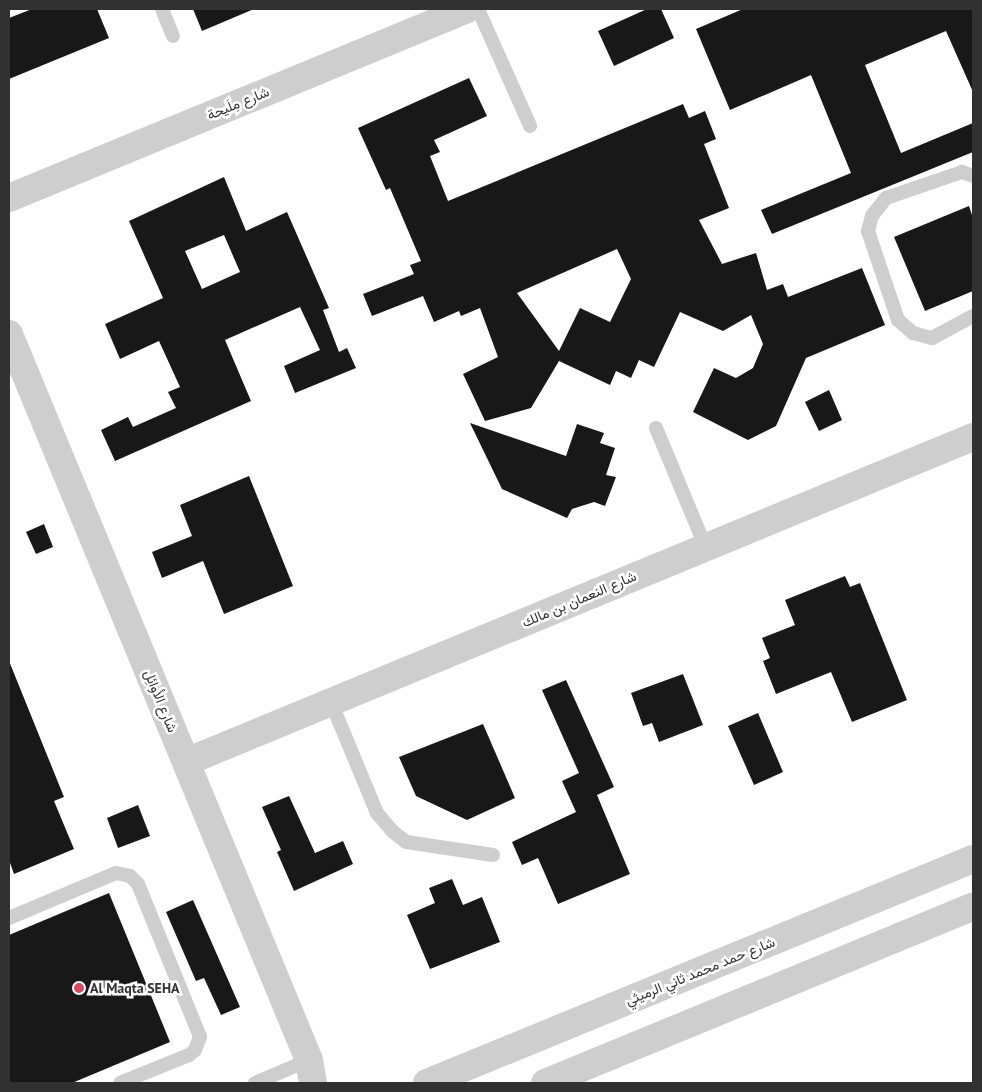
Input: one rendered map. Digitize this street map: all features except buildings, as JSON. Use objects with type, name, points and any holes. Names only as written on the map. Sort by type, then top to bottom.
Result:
[{"type":"street","name":"شارع مِلَيحة","points":[[9,198],[467,9]]},
{"type":"street","name":"شارع الأوائِل","points":[[9,334],[316,1074]]},
{"type":"street","name":"شارع النعمان بن مالك","points":[[186,762],[973,436]]},
{"type":"street","name":"شارع حمد محمد ثاني الرميثي","points":[[427,1083],[973,859]]},
{"type":"street","points":[[545,1083],[973,907]]},
{"type":"lane","points":[[162,9],[173,36]]},
{"type":"lane","points":[[478,9],[530,126]]},
{"type":"lane","points":[[972,319],[932,338],[913,333],[898,320],[868,231],[872,216],[886,198],[962,172],[973,176]]},
{"type":"lane","points":[[656,428],[705,546]]},
{"type":"lane","points":[[331,702],[378,813],[392,831],[406,842],[493,855]]},
{"type":"lane","points":[[9,918],[116,873],[130,876],[138,884],[200,1037],[195,1050],[189,1055],[120,1083]]},
{"type":"lane","points":[[254,1083],[316,1074]]},
{"type":"place","name":"Al Maqta SEHA","points":[[79,988]]}]
